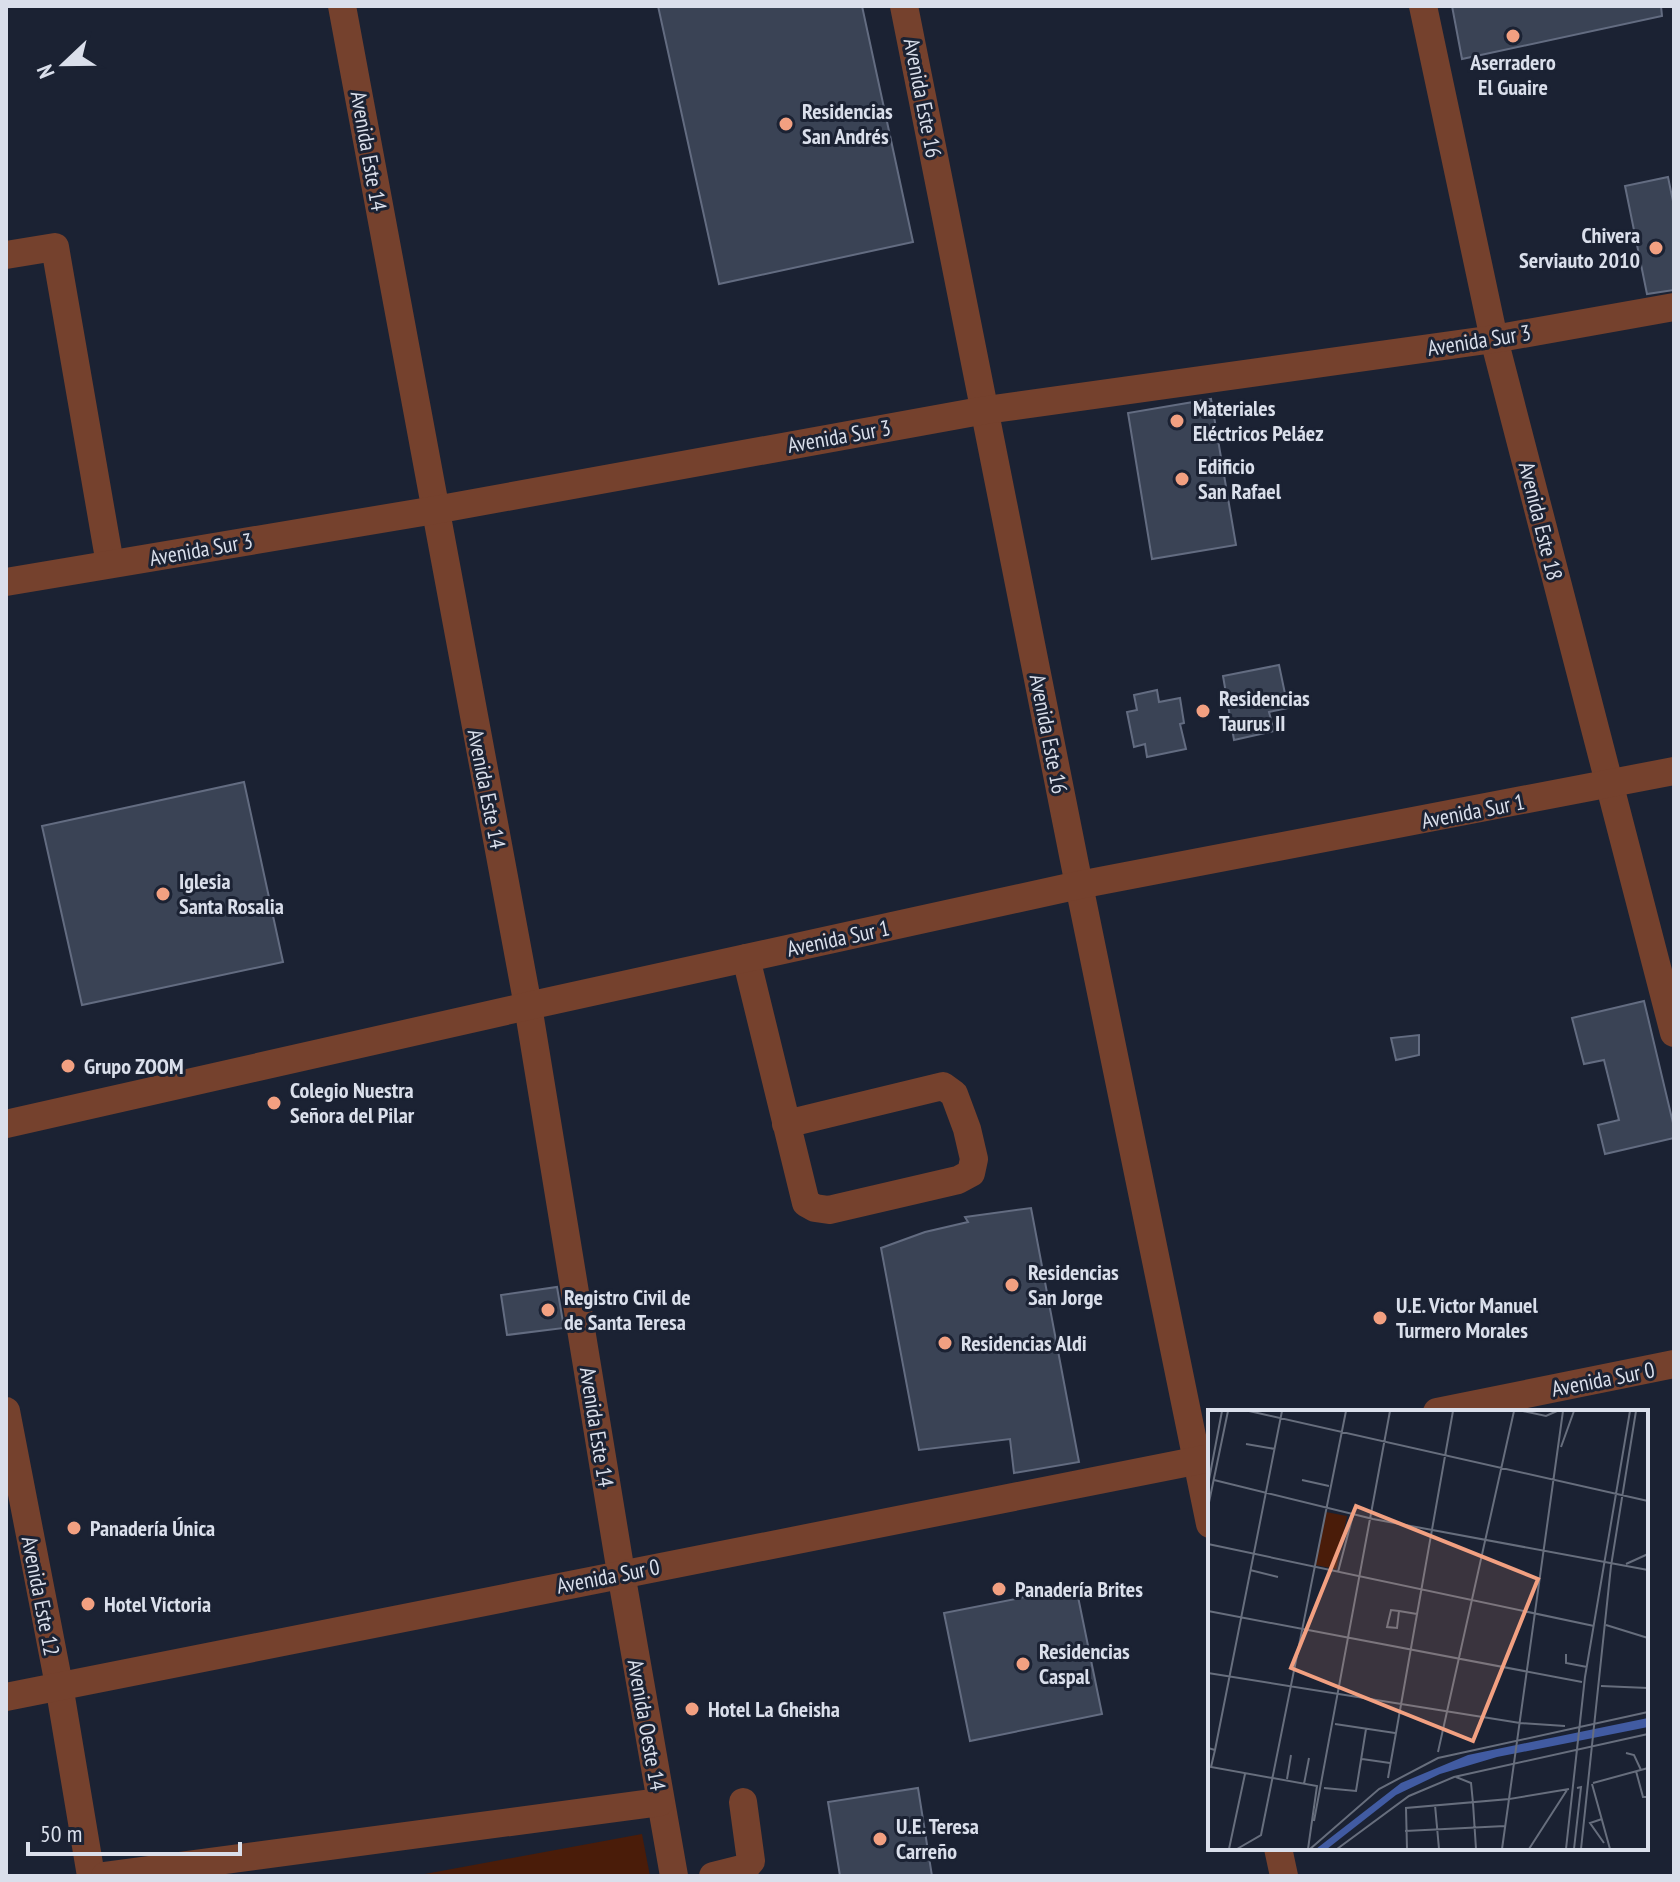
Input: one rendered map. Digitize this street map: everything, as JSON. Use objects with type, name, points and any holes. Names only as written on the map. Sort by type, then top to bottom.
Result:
[{"type":"street","name":"Avenida Este 14","points":[[342,6],[528,1006],[621,1573]]},
{"type":"street","name":"Avenida Este 16","points":[[904,6],[1079,885],[1203,1459],[1208,1505]]},
{"type":"street","name":"Avenida Este 18","points":[[1423,6],[1494,339],[1674,1033]]},
{"type":"street","points":[[6,255],[55,247],[110,564]]},
{"type":"street","name":"Avenida Sur 3","points":[[6,582],[435,510],[986,410],[1494,339],[1674,307]]},
{"type":"street","name":"Avenida Sur 1","points":[[6,1124],[1079,885],[1609,786],[1674,771]]},
{"type":"street","points":[[746,958],[786,1124],[806,1203],[829,1210],[958,1180],[971,1173],[974,1159],[967,1129],[954,1094],[943,1086],[786,1124]]},
{"type":"street","name":"Avenida Sur 0","points":[[1447,1410],[1674,1364]]},
{"type":"street","name":"Avenida Este 12","points":[[6,1411],[59,1685],[91,1876]]},
{"type":"street","name":"Avenida Sur 0","points":[[6,1697],[1203,1459]]},
{"type":"street","name":"Avenida Oeste 14","points":[[621,1573],[674,1876]]},
{"type":"street","points":[[105,1876],[660,1802]]},
{"type":"street","points":[[713,1876],[745,1868],[751,1861],[743,1802]]},
{"type":"street","points":[[1278,1850],[1284,1876]]},
{"type":"shaded area","points":[[642,1834],[650,1876],[414,1876]]},
{"type":"building","name":"Residencias San Andrés","points":[[658,6],[862,6],[913,242],[719,284]]},
{"type":"building","name":"Aserradero El Guaire","points":[[1452,6],[1661,6],[1662,16],[1462,59]]},
{"type":"building","name":"Chivera Serviauto 2010","points":[[1668,177],[1674,206],[1674,290],[1647,294],[1625,186]]},
{"type":"building","name":"Edificio San Rafael","points":[[1211,399],[1236,545],[1152,559],[1128,413]]},
{"type":"building","points":[[1279,665],[1288,708],[1269,712],[1274,731],[1234,740],[1223,676]]},
{"type":"building","points":[[1157,690],[1159,702],[1180,698],[1184,723],[1180,724],[1186,749],[1147,757],[1145,744],[1134,747],[1127,712],[1137,710],[1134,695]]},
{"type":"building","name":"Iglesia Santa Rosalia","points":[[244,782],[283,962],[82,1005],[42,826]]},
{"type":"building","points":[[1644,1001],[1674,1138],[1605,1154],[1598,1125],[1619,1120],[1604,1060],[1584,1064],[1572,1018]]},
{"type":"building","points":[[1419,1035],[1419,1055],[1396,1060],[1391,1038]]},
{"type":"building","points":[[1031,1208],[1079,1462],[1014,1473],[1010,1439],[919,1450],[881,1248],[925,1232],[968,1222],[965,1217]]},
{"type":"building","points":[[557,1287],[564,1328],[507,1335],[501,1295]]},
{"type":"building","name":"Residencias Caspal","points":[[1076,1587],[1102,1714],[970,1741],[944,1613]]},
{"type":"building","name":"U.E. Teresa Carreño","points":[[918,1788],[932,1876],[840,1876],[828,1802]]},
{"type":"place","name":"Aserradero El Guaire","points":[[1513,36]]},
{"type":"place","name":"Residencias San Andrés","points":[[786,124]]},
{"type":"place","name":"Chivera Serviauto 2010","points":[[1656,248]]},
{"type":"place","name":"Materiales Eléctricos Peláez","points":[[1177,421]]},
{"type":"place","name":"Edificio San Rafael","points":[[1182,479]]},
{"type":"place","name":"Residencias Taurus II","points":[[1203,711]]},
{"type":"place","name":"Iglesia Santa Rosalia","points":[[163,894]]},
{"type":"place","name":"Grupo ZOOM","points":[[68,1066]]},
{"type":"place","name":"Colegio Nuestra Señora del Pilar","points":[[274,1103]]},
{"type":"place","name":"Residencias San Jorge","points":[[1012,1285]]},
{"type":"place","name":"Registro Civil de de Santa Teresa","points":[[548,1310]]},
{"type":"place","name":"U.E. Victor Manuel Turmero Morales","points":[[1380,1318]]},
{"type":"place","name":"Residencias Aldi","points":[[945,1343]]},
{"type":"place","name":"Panadería Única","points":[[74,1528]]},
{"type":"place","name":"Panadería Brites","points":[[999,1589]]},
{"type":"place","name":"Hotel Victoria","points":[[88,1604]]},
{"type":"place","name":"Residencias Caspal","points":[[1023,1664]]},
{"type":"place","name":"Hotel La Gheisha","points":[[692,1709]]},
{"type":"place","name":"U.E. Teresa Carreño","points":[[880,1839]]}]
